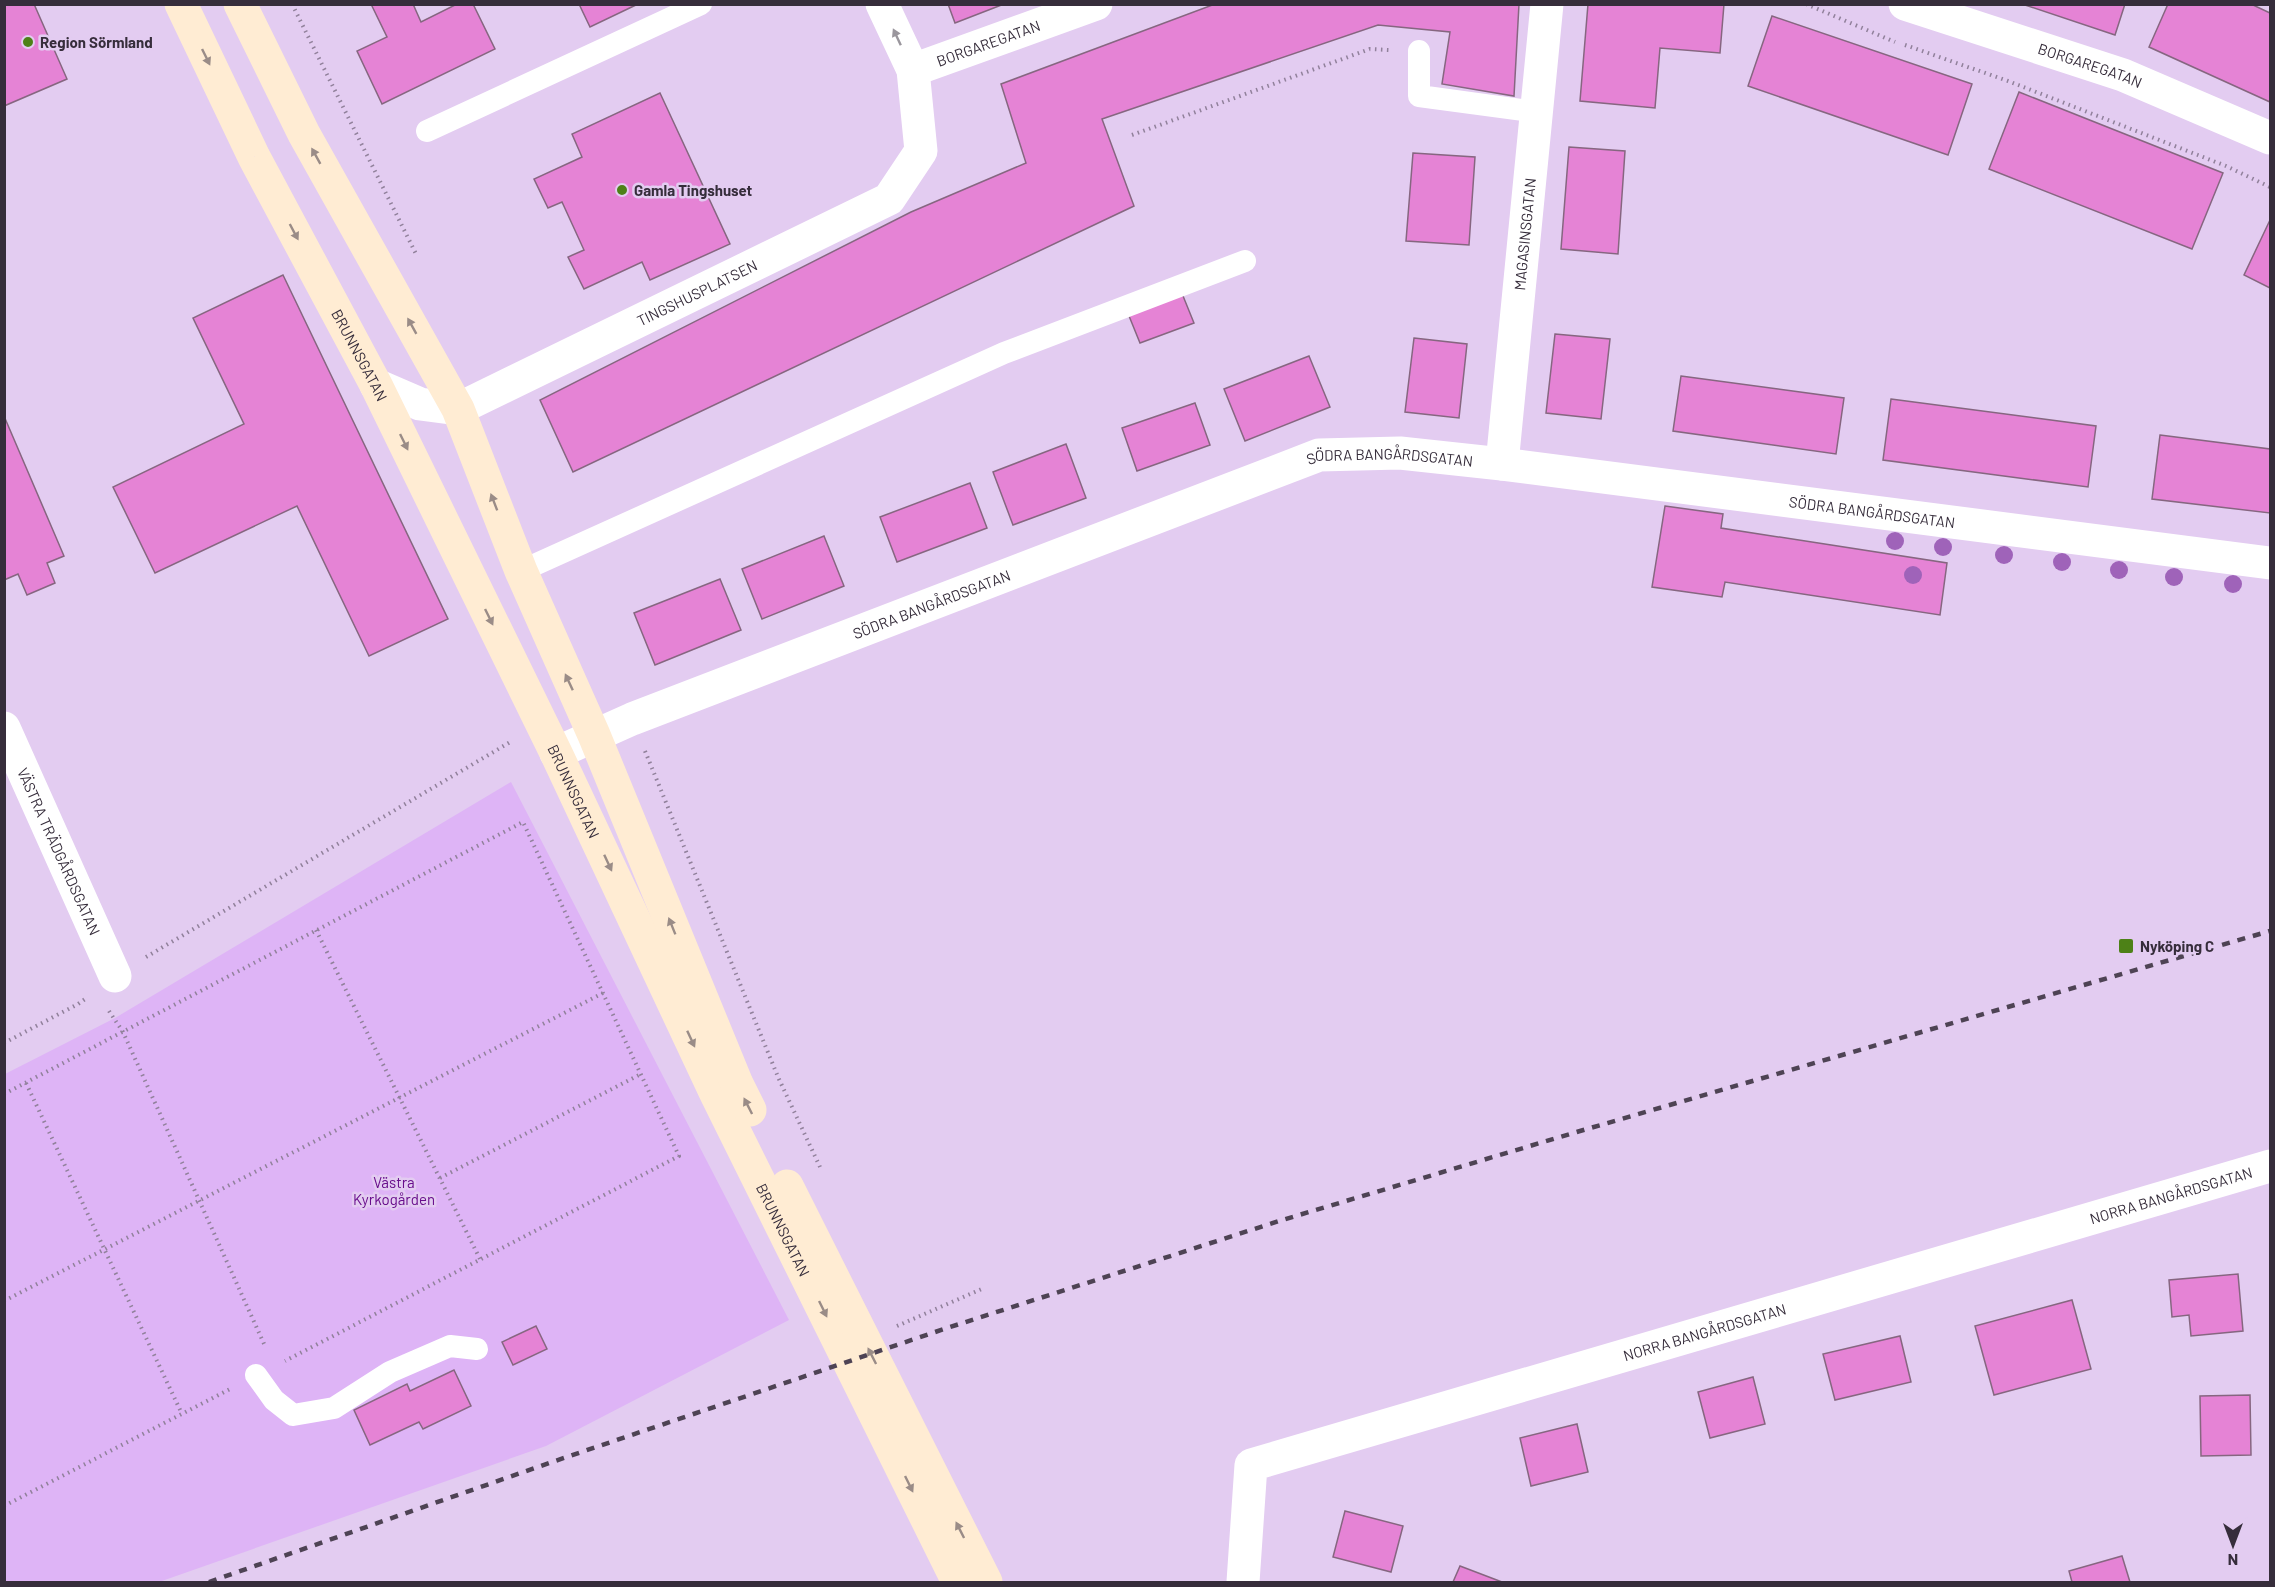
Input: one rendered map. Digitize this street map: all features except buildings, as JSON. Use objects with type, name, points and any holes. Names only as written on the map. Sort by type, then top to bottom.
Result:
[{"type":"main road","name":"BRUNNSGATAN","points":[[181,4],[254,157],[376,385],[556,753],[717,1094],[958,1582]]},
{"type":"main road","name":"BRUNNSGATAN","points":[[240,4],[304,134],[458,409],[521,571],[594,735],[737,1084],[986,1582]]},
{"type":"street","name":"TINGSHUSPLATSEN","points":[[458,409],[889,199],[921,151],[913,70],[882,4]]},
{"type":"street","name":"BORGAREGATAN","points":[[913,70],[1096,4]]},
{"type":"street","name":"MAGASINSGATAN","points":[[1502,464],[1547,4]]},
{"type":"street","name":"BORGAREGATAN","points":[[1905,4],[2123,75],[2271,138]]},
{"type":"street","points":[[376,385],[420,404],[458,409]]},
{"type":"street","name":"SÖDRA BANGÅRDSGATAN","points":[[556,753],[632,719],[1319,456],[1400,453],[1502,464],[2271,563]]},
{"type":"street","name":"VÄSTRA TRÄDGÅRDSGATAN","points":[[4,728],[104,984]]},
{"type":"street","name":"NORRA BANGÅRDSGATAN","points":[[1243,1582],[1251,1465],[2271,1166]]},
{"type":"lane","points":[[427,131],[701,4]]},
{"type":"lane","points":[[1419,51],[1419,96],[1537,112]]},
{"type":"lane","points":[[521,571],[1004,353],[1245,261]]},
{"type":"lane","points":[[265,1371],[274,1400],[293,1415],[334,1408],[390,1372],[450,1346],[477,1349]]},
{"type":"path","points":[[1806,4],[1872,34],[2008,81],[2204,157],[2271,187]]},
{"type":"path","points":[[1132,135],[1370,49],[1419,51]]},
{"type":"path","points":[[632,719],[778,1077],[822,1171]]},
{"type":"path","points":[[4,1043],[78,1004],[104,984],[513,741]]},
{"type":"path","points":[[4,1094],[523,822],[679,1156],[4,1506]]},
{"type":"path","points":[[316,930],[480,1259]]},
{"type":"path","points":[[104,984],[123,1032],[200,1201],[265,1371]]},
{"type":"path","points":[[4,1301],[603,993]]},
{"type":"path","points":[[440,1178],[641,1074]]},
{"type":"path","points":[[26,1083],[182,1414]]},
{"type":"path","points":[[895,1327],[984,1288]]},
{"type":"green space","name":"Västra Kyrkogården","points":[[511,782],[789,1320],[546,1446],[159,1582],[5,1582],[5,1074],[115,1018]]},
{"type":"railway","points":[[209,1582],[552,1462],[944,1329],[1279,1221],[1580,1131],[2270,931]]},
{"type":"place","name":"Region Sörmland","points":[[28,42]]},
{"type":"place","name":"Gamla Tingshuset","points":[[622,190]]},
{"type":"place","name":"Nyköping C","points":[[2126,946]]}]
